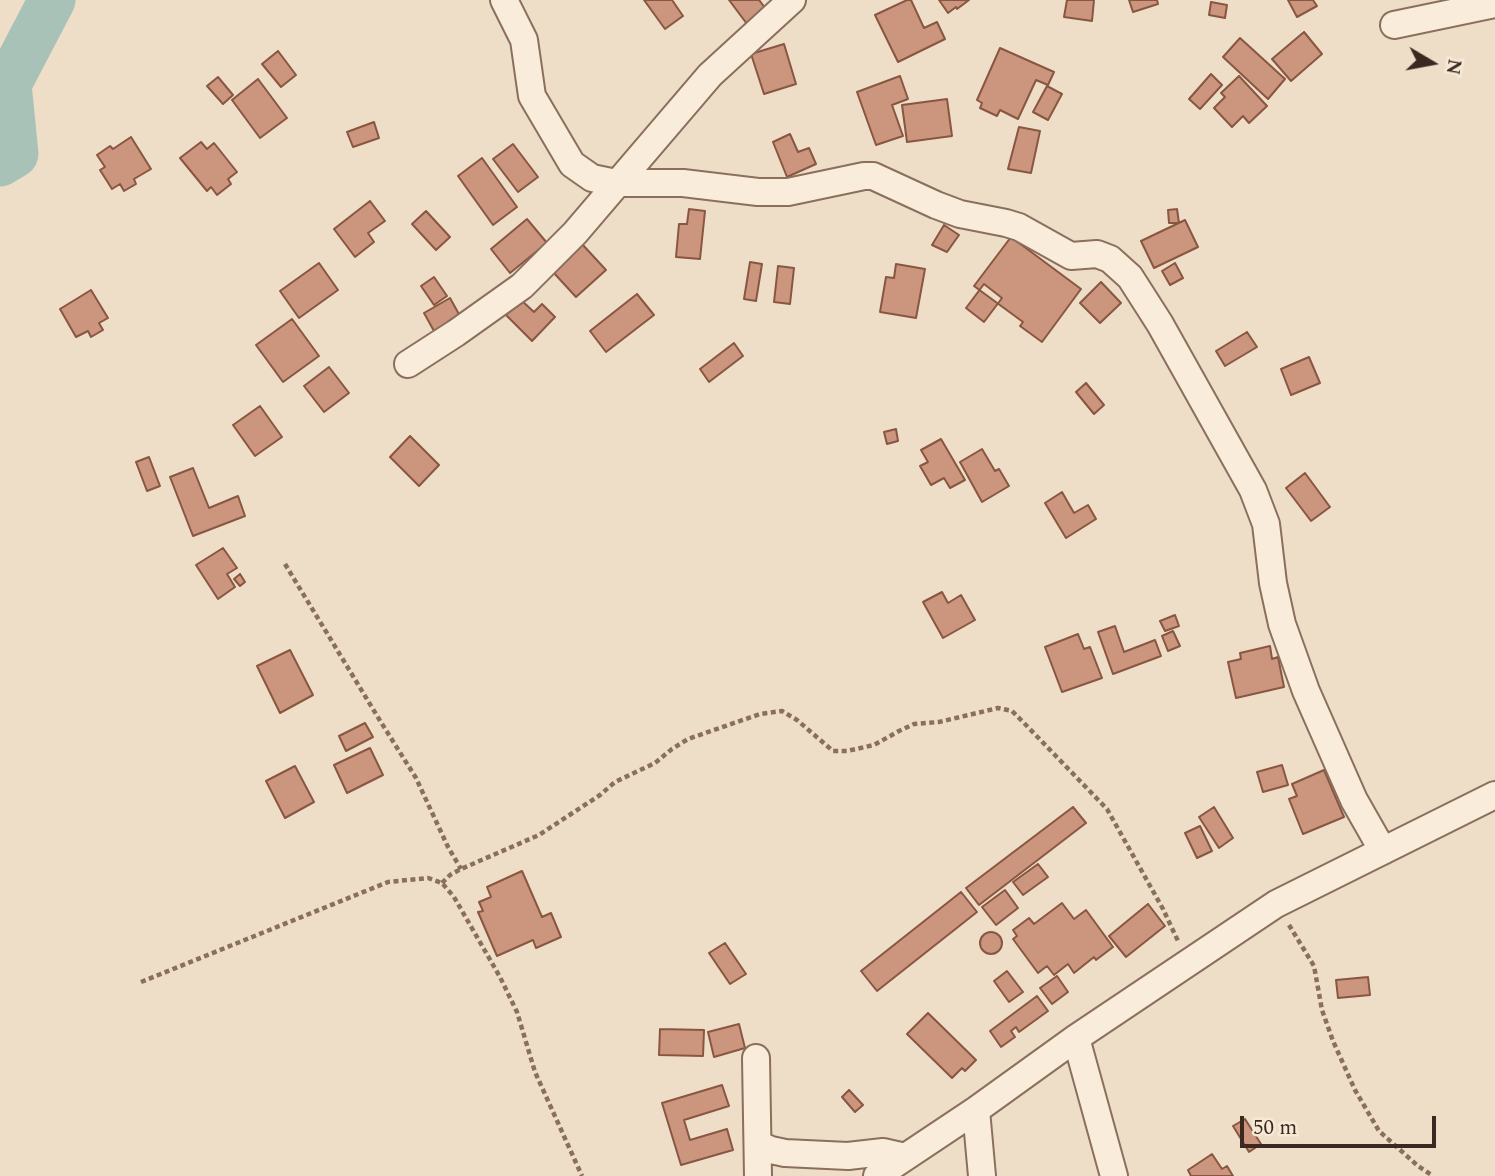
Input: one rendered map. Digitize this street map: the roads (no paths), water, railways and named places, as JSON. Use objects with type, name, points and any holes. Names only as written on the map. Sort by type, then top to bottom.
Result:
[{"type":"street","points":[[504,0],[524,40],[532,96],[572,164],[592,178],[616,183],[683,183],[788,192],[873,176],[960,214],[1019,227],[1071,256],[1097,254],[1110,258],[1130,277],[1160,324],[1254,491],[1266,524],[1273,583],[1282,625],[1306,691],[1354,800],[1383,851]]},
{"type":"street","points":[[408,364],[522,286],[575,233],[710,75],[792,0]]},
{"type":"street","points":[[1394,25],[1495,4]]},
{"type":"street","points":[[877,1176],[1276,904],[1495,795]]},
{"type":"street","points":[[1076,1038],[1114,1176]]},
{"type":"street","points":[[757,1058],[758,1176]]},
{"type":"street","points":[[976,1110],[982,1176]]},
{"type":"street","points":[[758,1144],[785,1153],[848,1156],[884,1152],[905,1157]]},
{"type":"waterway","points":[[0,163],[15,154],[8,84],[52,0]]}]
